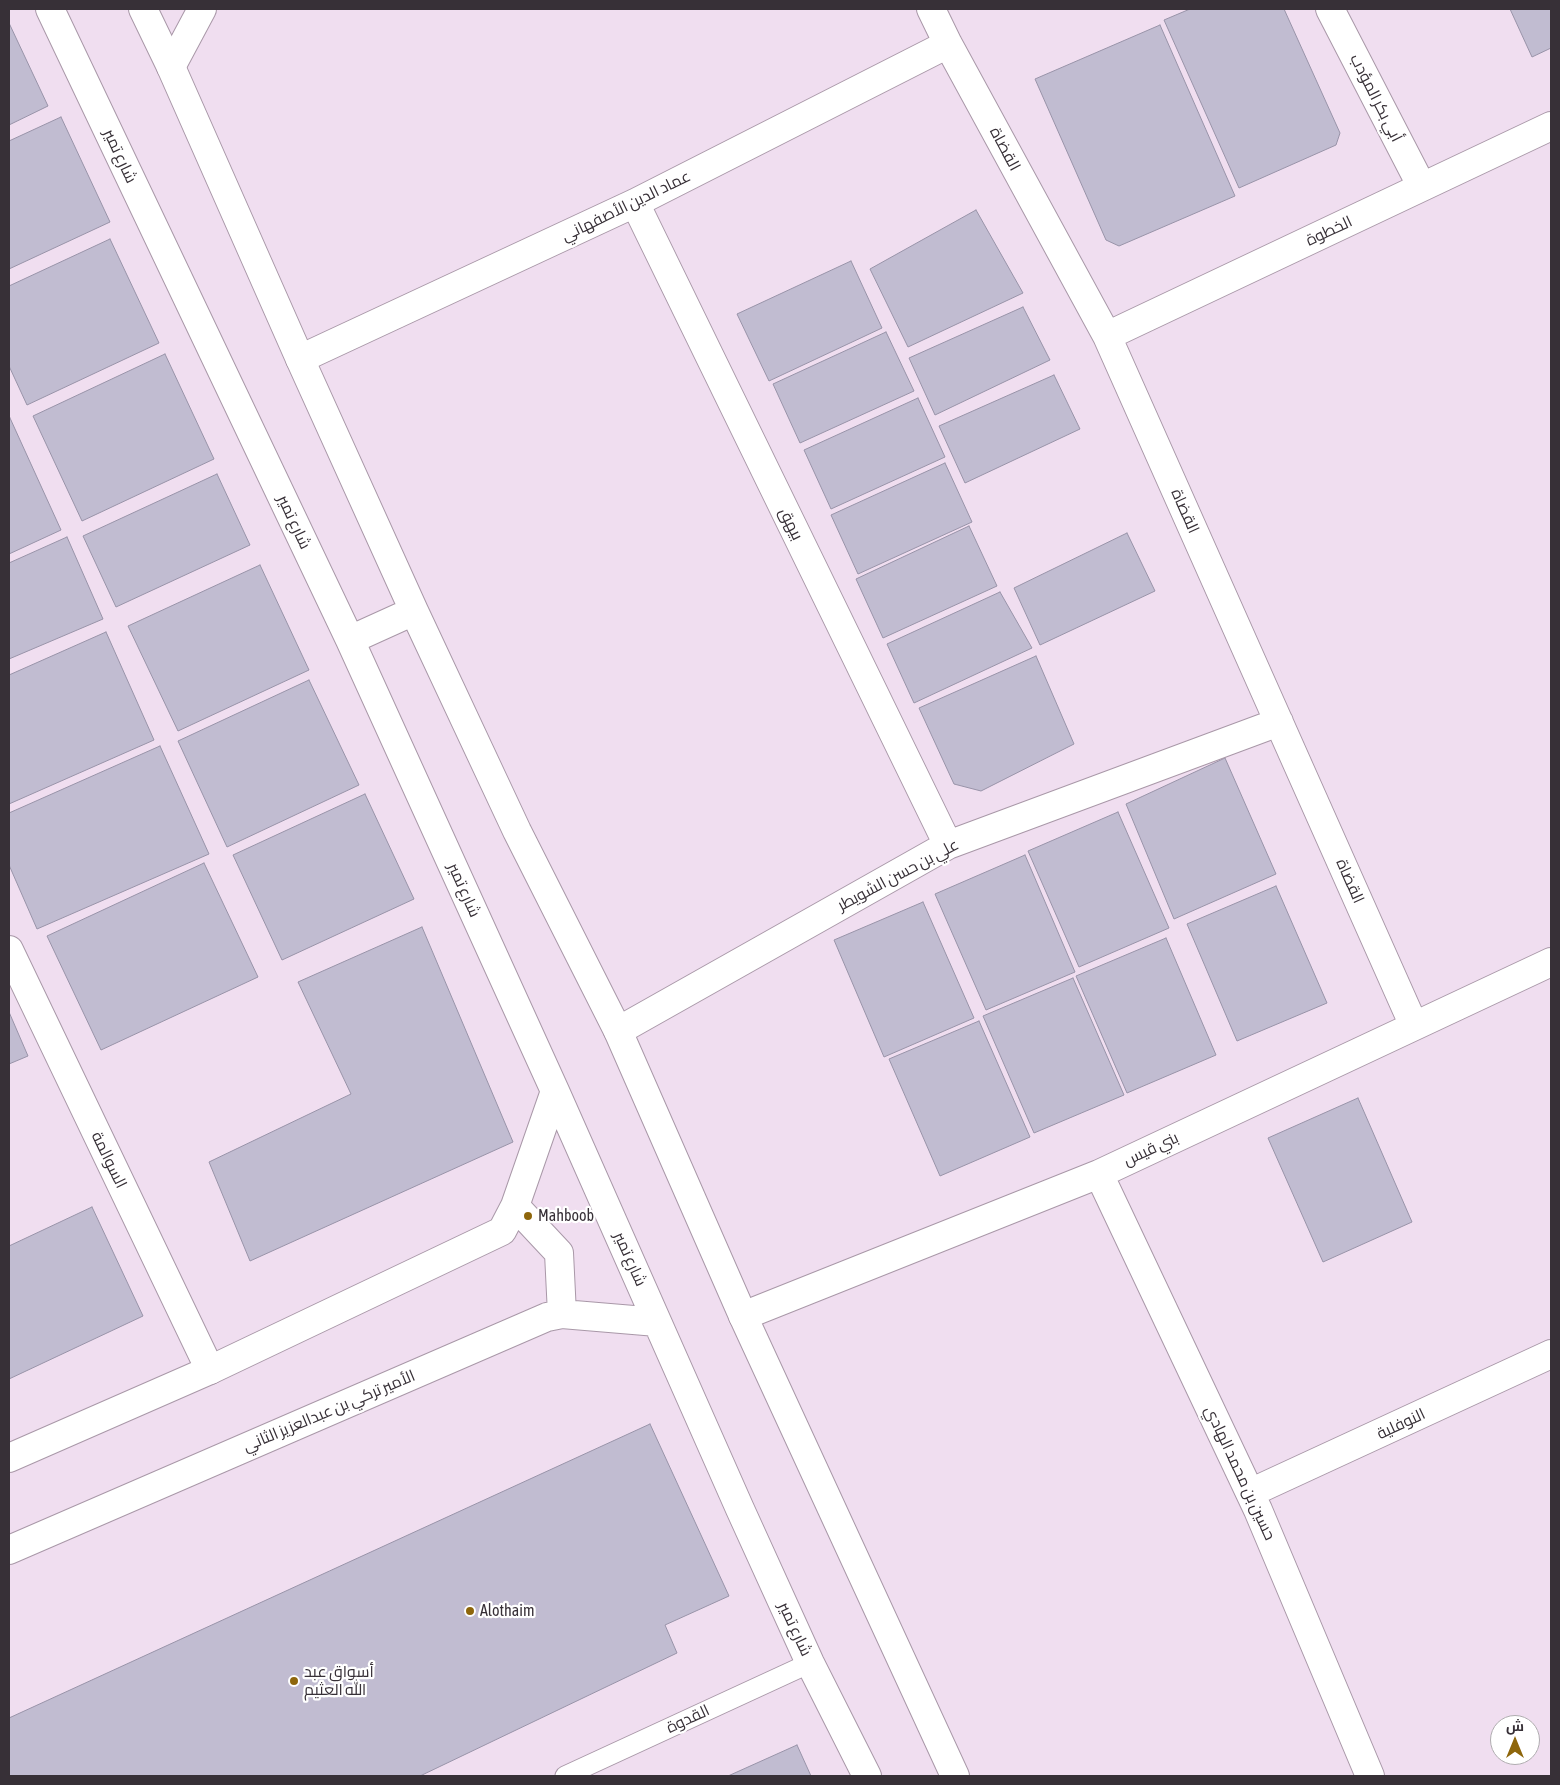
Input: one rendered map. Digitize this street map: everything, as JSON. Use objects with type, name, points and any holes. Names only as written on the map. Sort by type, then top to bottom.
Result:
[{"type":"street","name":"شارع تمير","points":[[50,9],[350,640],[555,1090],[810,1663],[866,1776]]},
{"type":"street","points":[[143,9],[414,611],[517,831],[618,1031],[742,1316],[955,1776]]},
{"type":"street","points":[[171,68],[202,9]]},
{"type":"street","name":"القضاة","points":[[932,9],[948,44],[1106,336],[1414,1026]]},
{"type":"street","name":"أبي بكر المؤدب","points":[[1330,9],[1422,187]]},
{"type":"street","name":"عماد الدين الأصفهاني","points":[[300,359],[635,203],[948,44]]},
{"type":"street","name":"الخطوة","points":[[1106,336],[1551,126]]},
{"type":"street","name":"بيهق","points":[[635,203],[948,845]]},
{"type":"street","points":[[350,640],[414,611]]},
{"type":"street","name":"علي بن حسن الشويطر","points":[[618,1031],[948,845],[1279,722]]},
{"type":"street","name":"السوالمة","points":[[9,950],[210,1370]]},
{"type":"street","name":"بني قيس","points":[[742,1316],[1099,1174],[1551,962]]},
{"type":"street","points":[[9,1458],[210,1370],[502,1231],[515,1206],[555,1090]]},
{"type":"street","name":"حسين بن محمد الهادي","points":[[1099,1174],[1250,1493],[1370,1776]]},
{"type":"street","points":[[515,1206],[559,1253],[562,1314]]},
{"type":"street","name":"الأمير تركي بن عبدالعزيز الثاني","points":[[9,1550],[538,1321],[562,1314],[657,1322]]},
{"type":"street","name":"النوفلية","points":[[1250,1493],[1551,1354]]},
{"type":"lane","name":"القدوة","points":[[566,1776],[810,1663]]},
{"type":"building","points":[[1190,9],[1284,9],[1340,133],[1336,145],[1239,188],[1164,20]]},
{"type":"building","points":[[1510,9],[1551,9],[1551,48],[1532,57]]},
{"type":"building","points":[[9,23],[48,106],[9,125]]},
{"type":"building","points":[[1160,25],[1235,196],[1119,246],[1106,240],[1035,79]]},
{"type":"building","points":[[61,117],[110,222],[9,269],[9,141]]},
{"type":"building","points":[[976,210],[1023,293],[908,347],[870,269]]},
{"type":"building","points":[[110,239],[159,343],[27,405],[9,366],[9,286]]},
{"type":"building","points":[[851,261],[882,328],[769,381],[737,314]]},
{"type":"building","points":[[1023,307],[1050,360],[935,415],[909,358]]},
{"type":"building","points":[[886,332],[914,391],[800,443],[773,384]]},
{"type":"building","points":[[165,354],[214,459],[82,521],[33,416]]},
{"type":"building","points":[[1054,375],[1080,429],[965,483],[939,426]]},
{"type":"building","points":[[918,398],[945,457],[831,509],[804,450]]},
{"type":"building","points":[[9,419],[61,530],[9,554]]},
{"type":"building","points":[[945,463],[972,522],[858,574],[831,515]]},
{"type":"building","points":[[217,474],[250,545],[116,607],[83,536]]},
{"type":"building","points":[[969,526],[997,586],[883,638],[856,579]]},
{"type":"building","points":[[1127,533],[1155,591],[1040,645],[1014,588]]},
{"type":"building","points":[[67,537],[103,619],[9,659],[9,563]]},
{"type":"building","points":[[260,565],[309,670],[178,731],[128,626]]},
{"type":"building","points":[[1000,592],[1032,648],[914,703],[887,644]]},
{"type":"building","points":[[106,632],[154,740],[9,804],[9,675]]},
{"type":"building","points":[[1036,656],[1074,744],[981,791],[954,784],[919,708]]},
{"type":"building","points":[[309,680],[359,785],[227,847],[178,741]]},
{"type":"building","points":[[160,746],[209,854],[37,929],[9,865],[9,813]]},
{"type":"building","points":[[1225,758],[1276,874],[1174,919],[1126,804]]},
{"type":"building","points":[[365,794],[414,899],[282,960],[233,855]]},
{"type":"building","points":[[1118,812],[1169,928],[1079,967],[1028,851]]},
{"type":"building","points":[[1025,855],[1075,972],[986,1010],[935,894]]},
{"type":"building","points":[[204,863],[258,977],[101,1050],[47,936]]},
{"type":"building","points":[[1276,886],[1327,1003],[1237,1041],[1187,924]]},
{"type":"building","points":[[923,902],[974,1018],[884,1057],[834,940]]},
{"type":"building","points":[[422,927],[513,1142],[250,1261],[209,1162],[351,1094],[298,982]]},
{"type":"building","points":[[1166,938],[1216,1055],[1127,1093],[1076,976]]},
{"type":"building","points":[[1073,978],[1124,1095],[1034,1133],[983,1016]]},
{"type":"building","points":[[9,1012],[28,1056],[9,1064]]},
{"type":"building","points":[[979,1021],[1030,1137],[940,1176],[889,1059]]},
{"type":"building","points":[[1358,1098],[1412,1222],[1323,1262],[1268,1138]]},
{"type":"building","points":[[92,1207],[143,1316],[9,1379],[9,1246]]},
{"type":"building","name":"Alothaim","points":[[650,1424],[729,1596],[665,1625],[677,1653],[420,1776],[9,1776],[9,1718]]},
{"type":"building","points":[[797,1745],[811,1776],[728,1776]]},
{"type":"place","name":"Mahboob","points":[[528,1216]]},
{"type":"place","name":"Alothaim","points":[[470,1611]]},
{"type":"place","name":"أسواق عبد الله العثيم","points":[[294,1681]]}]
